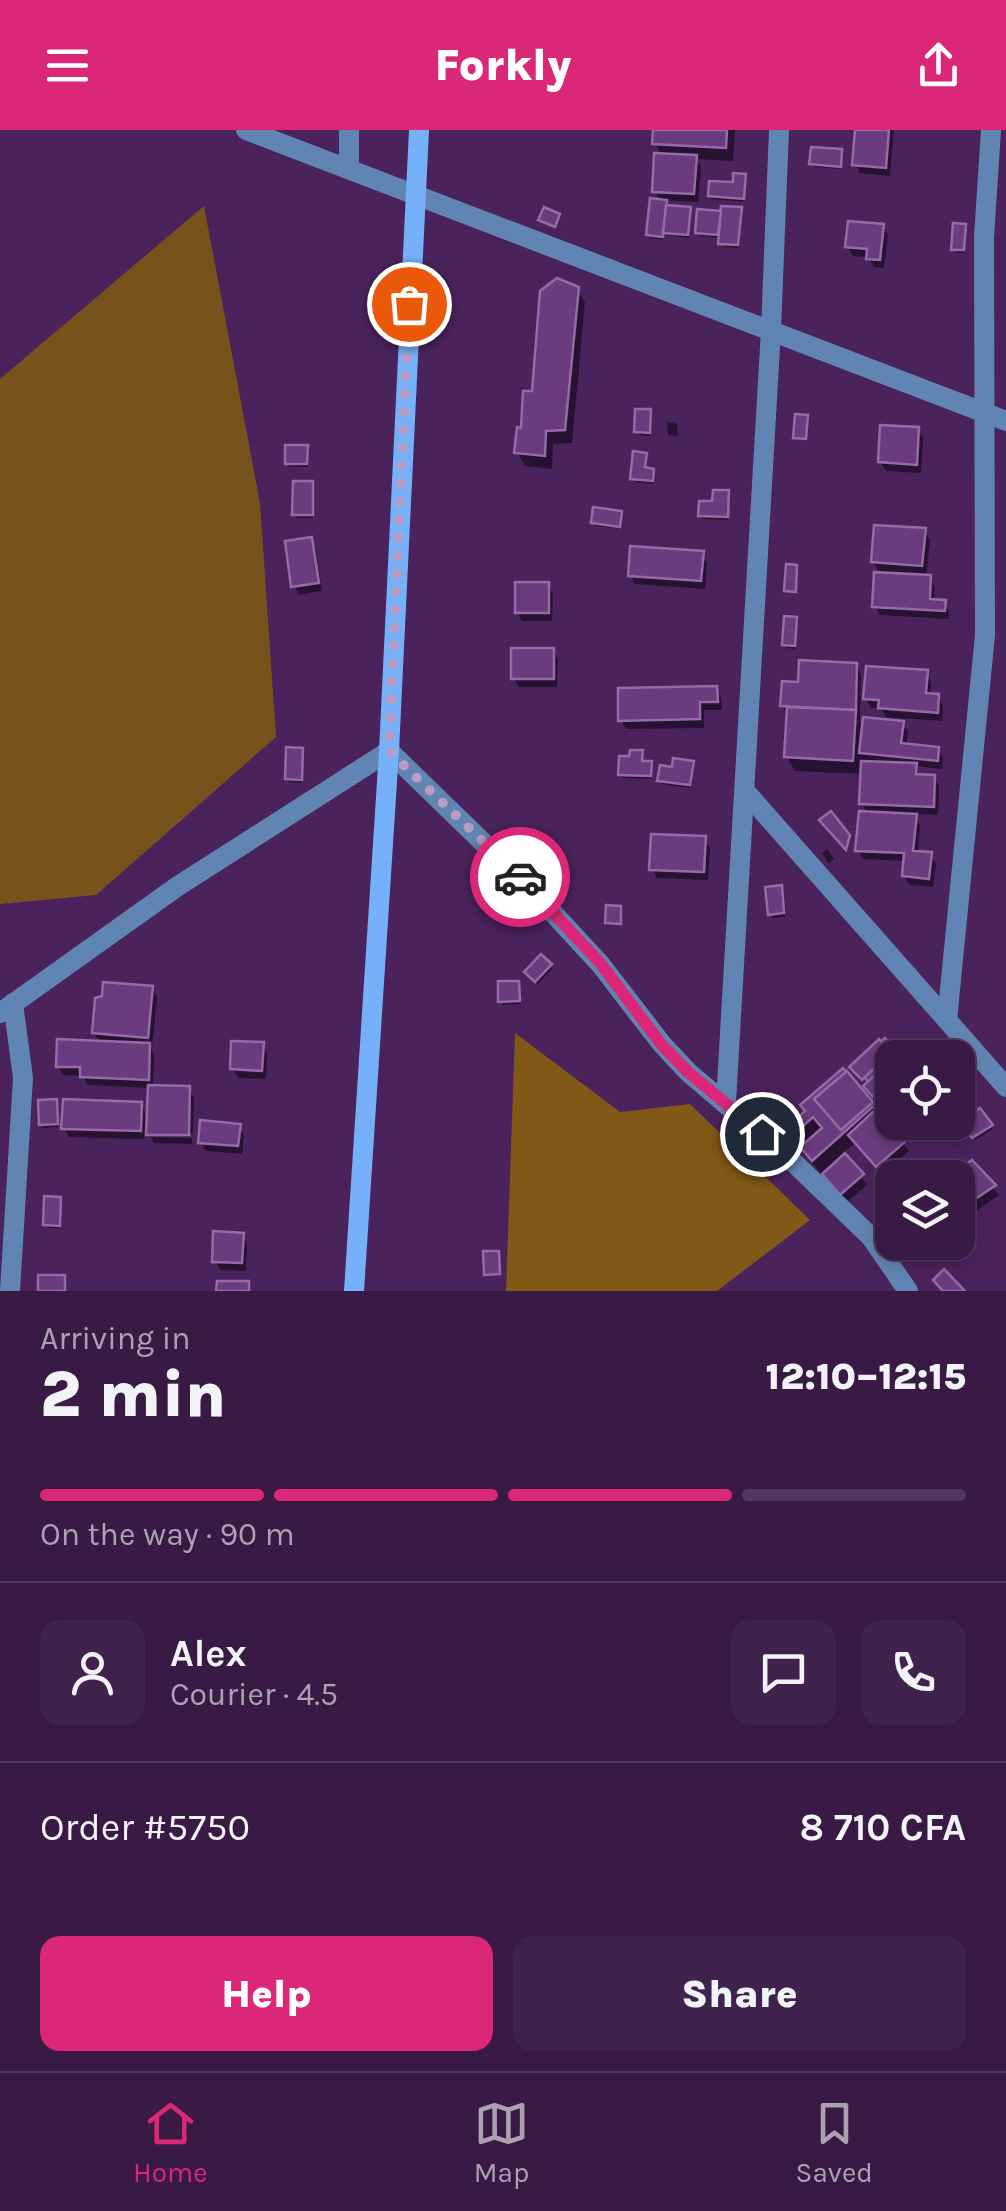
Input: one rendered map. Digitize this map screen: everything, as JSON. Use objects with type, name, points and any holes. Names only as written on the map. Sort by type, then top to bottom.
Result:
[{"type":"street","points":[[246,130],[1006,421]]},
{"type":"street","points":[[349,130],[349,169]]},
{"type":"street","points":[[354,1290],[389,751],[419,130]]},
{"type":"street","points":[[726,1102],[779,130]]},
{"type":"street","points":[[946,1020],[985,635],[984,237],[991,130]]},
{"type":"street","points":[[984,237],[1006,216]]},
{"type":"street","points":[[985,635],[1006,644]]},
{"type":"street","points":[[10,1291],[6,1271],[23,1078],[6,1008],[178,886],[389,751]]},
{"type":"street","points":[[389,751],[530,888],[601,964],[661,1044],[688,1072],[726,1102],[871,1237],[908,1291]]},
{"type":"street","points":[[745,791],[1006,1087]]},
{"type":"street","points":[[0,1050],[23,1078]]},
{"type":"shaded area","points":[[204,206],[260,503],[276,737],[96,895],[0,904],[0,379]]},
{"type":"shaded area","points":[[515,1033],[620,1112],[690,1104],[810,1220],[717,1291],[506,1291]]},
{"type":"building","points":[[653,130],[727,130],[726,148],[652,144]]},
{"type":"building","points":[[855,130],[889,130],[886,168],[852,165]]},
{"type":"building","points":[[811,147],[842,149],[841,167],[809,164]]},
{"type":"building","points":[[654,153],[697,155],[694,194],[652,192]]},
{"type":"building","points":[[733,173],[746,174],[744,199],[708,196],[709,181],[733,182]]},
{"type":"building","points":[[650,198],[667,200],[663,237],[646,235]]},
{"type":"building","points":[[666,205],[691,207],[688,235],[663,233]]},
{"type":"building","points":[[721,206],[742,207],[738,245],[718,244]]},
{"type":"building","points":[[544,207],[560,214],[555,227],[538,220]]},
{"type":"building","points":[[697,209],[721,211],[718,235],[695,233]]},
{"type":"building","points":[[848,221],[884,224],[880,260],[866,259],[867,249],[845,247]]},
{"type":"building","points":[[953,223],[966,224],[964,250],[951,250]]},
{"type":"building","points":[[557,278],[579,287],[565,430],[546,431],[545,456],[514,453],[517,427],[521,428],[523,391],[532,391],[540,291]]},
{"type":"building","points":[[635,409],[651,409],[650,433],[634,432]]},
{"type":"building","points":[[795,414],[808,415],[806,439],[793,438]]},
{"type":"building","points":[[880,425],[919,427],[917,465],[878,462]]},
{"type":"building","points":[[285,445],[308,445],[307,464],[285,464]]},
{"type":"building","points":[[633,451],[647,453],[645,467],[654,469],[653,481],[630,479]]},
{"type":"building","points":[[293,481],[313,481],[313,515],[292,515]]},
{"type":"building","points":[[713,490],[729,490],[728,517],[698,516],[699,501],[712,501]]},
{"type":"building","points":[[593,507],[622,511],[620,527],[591,523]]},
{"type":"building","points":[[874,525],[926,528],[922,566],[871,562]]},
{"type":"building","points":[[312,537],[319,583],[291,587],[285,541]]},
{"type":"building","points":[[630,546],[704,551],[701,581],[628,576]]},
{"type":"building","points":[[786,564],[797,565],[796,592],[784,591]]},
{"type":"building","points":[[874,572],[931,575],[930,599],[946,600],[945,611],[872,607]]},
{"type":"building","points":[[515,582],[549,582],[549,613],[515,613]]},
{"type":"building","points":[[784,616],[797,617],[795,646],[782,645]]},
{"type":"building","points":[[511,648],[554,648],[554,679],[511,679]]},
{"type":"building","points":[[799,660],[857,663],[856,710],[780,706],[782,681],[798,682]]},
{"type":"building","points":[[866,666],[928,670],[926,693],[939,694],[938,713],[878,708],[879,700],[863,699]]},
{"type":"building","points":[[717,686],[718,702],[700,702],[700,719],[618,721],[618,688]]},
{"type":"building","points":[[787,707],[856,710],[853,761],[784,757]]},
{"type":"building","points":[[863,717],[904,721],[901,743],[939,747],[938,761],[859,753]]},
{"type":"building","points":[[286,747],[303,748],[302,780],[285,779]]},
{"type":"building","points":[[630,750],[643,750],[642,761],[652,761],[651,776],[618,775],[619,756],[629,756]]},
{"type":"building","points":[[673,758],[694,761],[690,785],[657,781],[660,765],[672,767]]},
{"type":"building","points":[[861,761],[917,763],[916,774],[935,775],[934,807],[859,804]]},
{"type":"building","points":[[831,811],[850,835],[846,850],[819,820]]},
{"type":"building","points":[[859,811],[917,814],[913,851],[932,852],[929,879],[902,876],[904,853],[855,851]]},
{"type":"building","points":[[651,834],[706,836],[704,872],[649,870]]},
{"type":"building","points":[[782,885],[784,913],[768,915],[765,887]]},
{"type":"building","points":[[606,905],[621,906],[621,924],[605,923]]},
{"type":"building","points":[[541,954],[552,964],[535,982],[524,972]]},
{"type":"building","points":[[498,981],[519,981],[520,1001],[498,1002]]},
{"type":"building","points":[[103,982],[153,986],[148,1038],[92,1033],[95,998],[102,996]]},
{"type":"building","points":[[57,1039],[150,1043],[149,1080],[80,1077],[80,1067],[56,1067]]},
{"type":"building","points":[[231,1041],[264,1042],[262,1071],[230,1069]]},
{"type":"building","points":[[875,1043],[875,1067],[862,1080],[849,1067]]},
{"type":"building","points":[[875,1046],[875,1089],[853,1065]]},
{"type":"building","points":[[843,1068],[875,1105],[812,1161],[800,1147],[822,1128],[813,1117],[792,1136],[786,1129],[805,1111],[800,1105]]},
{"type":"building","points":[[847,1071],[873,1102],[841,1130],[814,1099]]},
{"type":"building","points":[[875,1075],[875,1097],[863,1086]]},
{"type":"building","points":[[148,1085],[190,1086],[189,1135],[146,1135]]},
{"type":"building","points":[[57,1099],[58,1124],[39,1125],[38,1100]]},
{"type":"building","points":[[63,1099],[142,1102],[141,1131],[61,1129]]},
{"type":"building","points":[[980,1108],[993,1125],[975,1136],[975,1112]]},
{"type":"building","points":[[875,1110],[875,1140],[906,1141],[884,1160],[875,1160],[875,1166],[848,1135]]},
{"type":"building","points":[[200,1120],[241,1124],[238,1146],[198,1143]]},
{"type":"building","points":[[845,1153],[864,1174],[840,1195],[822,1174]]},
{"type":"building","points":[[975,1163],[996,1185],[975,1199]]},
{"type":"building","points":[[44,1196],[61,1197],[60,1226],[43,1225]]},
{"type":"building","points":[[213,1231],[244,1233],[242,1263],[212,1262]]},
{"type":"building","points":[[483,1251],[499,1251],[500,1274],[484,1275]]},
{"type":"building","points":[[944,1269],[965,1291],[943,1291],[933,1280]]},
{"type":"building","points":[[38,1275],[65,1275],[65,1291],[38,1291]]},
{"type":"building","points":[[217,1281],[249,1281],[249,1291],[216,1291]]},
{"type":"way so far","points":[[409,304],[389,751],[520,877]]},
{"type":"route","points":[[520,877],[601,964],[661,1044],[762,1134]]}]
